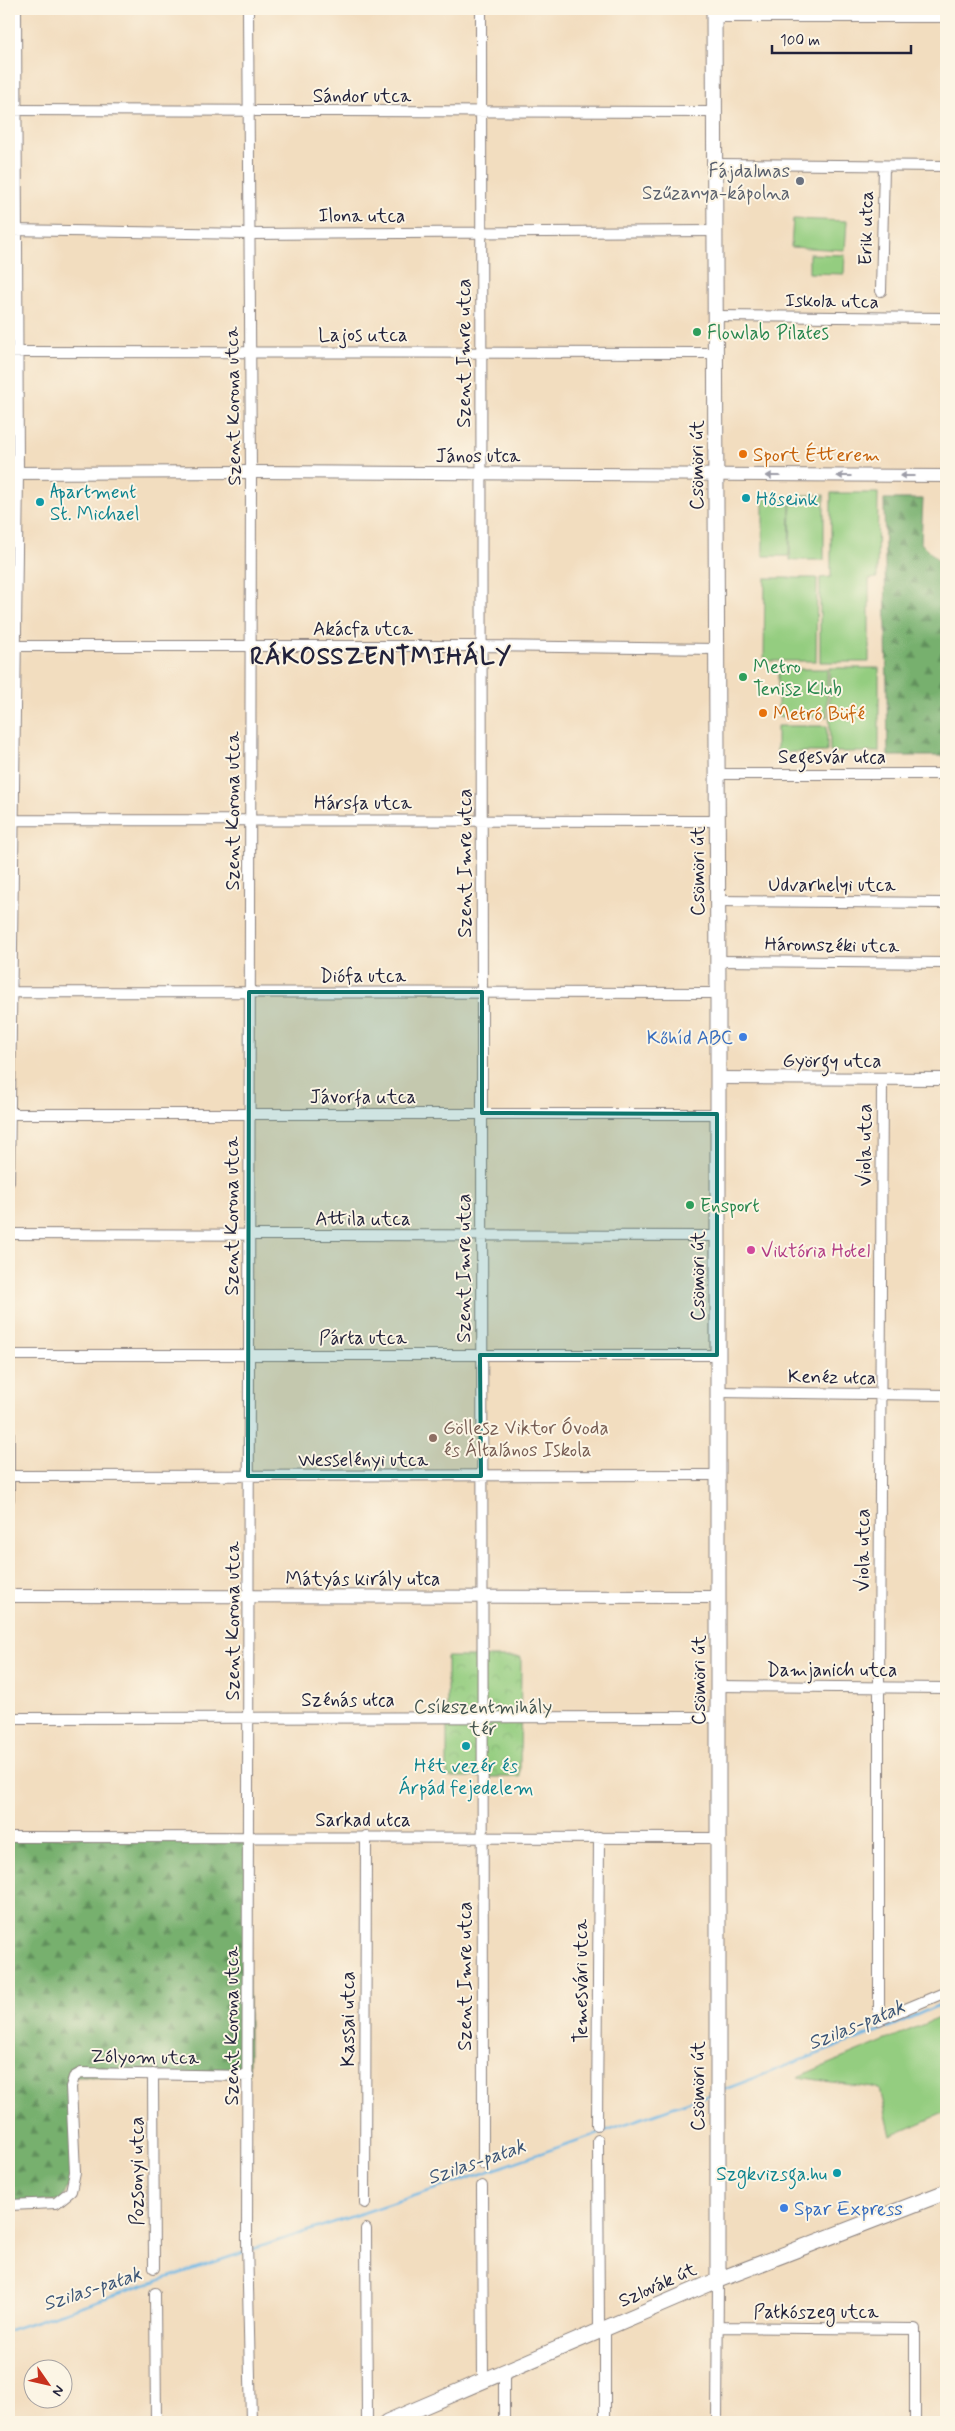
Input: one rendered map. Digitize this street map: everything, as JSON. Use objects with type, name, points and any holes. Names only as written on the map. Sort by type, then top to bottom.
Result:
[{"type":"main road","name":"Csömöri út","points":[[714,13],[716,901],[718,961],[716,2082],[718,2280]]},
{"type":"main road","name":"Szlovák út","points":[[386,2422],[718,2280],[946,2192]]},
{"type":"street","points":[[9,1182],[13,110],[16,9]]},
{"type":"street","name":"Szent Korona utca","points":[[248,9],[251,472],[248,1113],[250,1717],[247,2241],[251,2422]]},
{"type":"street","name":"Szent Imre utca","points":[[481,9],[482,1113],[480,1235],[480,1717],[483,2164]]},
{"type":"street","points":[[714,13],[840,13],[946,17]]},
{"type":"street","name":"Sándor utca","points":[[13,110],[714,112]]},
{"type":"street","points":[[715,164],[884,167],[946,166]]},
{"type":"street","name":"Erik utca","points":[[881,290],[884,167]]},
{"type":"street","name":"Ilona utca","points":[[13,230],[248,234],[715,231]]},
{"type":"street","name":"Iskola utca","points":[[716,316],[946,318]]},
{"type":"street","name":"Lajos utca","points":[[13,352],[716,353]]},
{"type":"street","name":"János utca","points":[[13,473],[251,472],[946,476]]},
{"type":"street","name":"Akácfa utca","points":[[12,646],[482,646],[716,649]]},
{"type":"street","name":"Segesvár utca","points":[[717,774],[946,774]]},
{"type":"street","name":"Hársfa utca","points":[[11,820],[717,821]]},
{"type":"street","name":"Udvarhelyi utca","points":[[716,901],[946,903]]},
{"type":"street","name":"Háromszéki utca","points":[[718,961],[946,963]]},
{"type":"street","name":"Diófa utca","points":[[11,992],[718,993]]},
{"type":"street","name":"György utca","points":[[717,1078],[946,1079]]},
{"type":"street","name":"Viola utca","points":[[882,1079],[878,1687],[879,2020],[946,1992]]},
{"type":"street","name":"Jávorfa utca","points":[[9,1114],[718,1114]]},
{"type":"street","name":"Attila utca","points":[[9,1234],[717,1236]]},
{"type":"street","name":"Párta utca","points":[[9,1355],[718,1355]]},
{"type":"street","name":"Kenéz utca","points":[[718,1392],[946,1395]]},
{"type":"street","points":[[9,1430],[9,1500]]},
{"type":"street","name":"Wesselényi utca","points":[[9,1476],[718,1475]]},
{"type":"street","name":"Mátyás király utca","points":[[9,1596],[718,1596]]},
{"type":"street","name":"Damjanich utca","points":[[718,1686],[946,1688]]},
{"type":"street","name":"Szénás utca","points":[[9,1718],[717,1716]]},
{"type":"street","name":"Sarkad utca","points":[[9,1836],[717,1838]]},
{"type":"street","name":"Kassai utca","points":[[365,2203],[366,1836]]},
{"type":"street","name":"Temesvári utca","points":[[597,2125],[599,1837]]},
{"type":"street","name":"Zólyom utca","points":[[9,2205],[56,2203],[71,2191],[75,2172],[71,2087],[74,2077],[84,2072],[249,2076]]},
{"type":"street","name":"Pozsonyi utca","points":[[153,2074],[154,2268]]},
{"type":"street","points":[[598,2140],[606,2422]]},
{"type":"street","points":[[482,2186],[483,2381]]},
{"type":"street","points":[[366,2228],[367,2422]]},
{"type":"street","name":"Csömöri út","points":[[717,2422],[718,2280]]},
{"type":"street","points":[[155,2293],[156,2422]]},
{"type":"street","name":"Patkószeg utca","points":[[718,2327],[915,2329],[915,2422]]},
{"type":"street","points":[[504,2372],[504,2422]]},
{"type":"highlighted area","points":[[249,992],[482,992],[482,1113],[717,1114],[717,1355],[480,1355],[481,1476],[248,1476]]},
{"type":"green space","points":[[9,126],[11,126],[11,223],[9,223]]},
{"type":"green space","points":[[793,219],[847,221],[845,250],[791,247]]},
{"type":"green space","points":[[809,254],[845,255],[844,274],[809,273]]},
{"type":"green space","points":[[831,493],[878,493],[877,578],[869,579],[869,662],[820,662],[820,578],[831,577]]},
{"type":"green space","points":[[791,495],[824,495],[824,560],[790,560]]},
{"type":"green space","points":[[763,499],[790,499],[789,556],[763,556]]},
{"type":"green space","points":[[884,499],[923,499],[921,543],[937,559],[946,573],[946,756],[888,756]]},
{"type":"green space","points":[[765,578],[817,578],[816,661],[764,661]]},
{"type":"green space","points":[[829,668],[879,668],[879,752],[830,752]]},
{"type":"green space","points":[[778,669],[827,669],[827,717],[778,717]]},
{"type":"green space","points":[[777,726],[827,726],[827,752],[777,752]]},
{"type":"green space","name":"Csíkszentmihály tér","points":[[447,1657],[521,1657],[520,1777],[447,1777]]},
{"type":"green space","points":[[9,1837],[248,1837],[249,2076],[74,2077],[75,2172],[62,2200],[9,2205]]},
{"type":"green space","points":[[946,2015],[946,2112],[891,2136],[880,2089],[797,2077]]},
{"type":"waterway","name":"Szilas-patak","points":[[723,2090],[894,2025],[946,2002]]},
{"type":"waterway","name":"Szilas-patak","points":[[250,2250],[484,2173],[714,2093]]},
{"type":"waterway","name":"Szilas-patak","points":[[9,2330],[245,2252]]},
{"type":"place","name":"Fájdalmas Szűzanya-kápolna","points":[[800,181]]},
{"type":"place","name":"Flowlab Pilates","points":[[697,332]]},
{"type":"place","name":"Sport Étterem","points":[[743,454]]},
{"type":"place","name":"Hőseink","points":[[746,498]]},
{"type":"place","name":"Apartment St. Michael","points":[[40,502]]},
{"type":"place","name":"Metro Tenisz Klub","points":[[743,677]]},
{"type":"place","name":"Metró Büfé","points":[[763,713]]},
{"type":"place","name":"Kőhíd ABC","points":[[743,1037]]},
{"type":"place","name":"Ensport","points":[[690,1205]]},
{"type":"place","name":"Viktória Hotel","points":[[751,1250]]},
{"type":"place","name":"Göllesz Viktor Óvoda és Általános Iskola","points":[[433,1438]]},
{"type":"place","name":"Hét vezér és Árpád fejedelem","points":[[466,1746]]},
{"type":"place","name":"Szgkvizsga.hu","points":[[837,2173]]},
{"type":"place","name":"Spar Express","points":[[784,2208]]},
{"type":"district","name":"RÁKOSSZENTMIHÁLY","points":[[381,656]]}]
